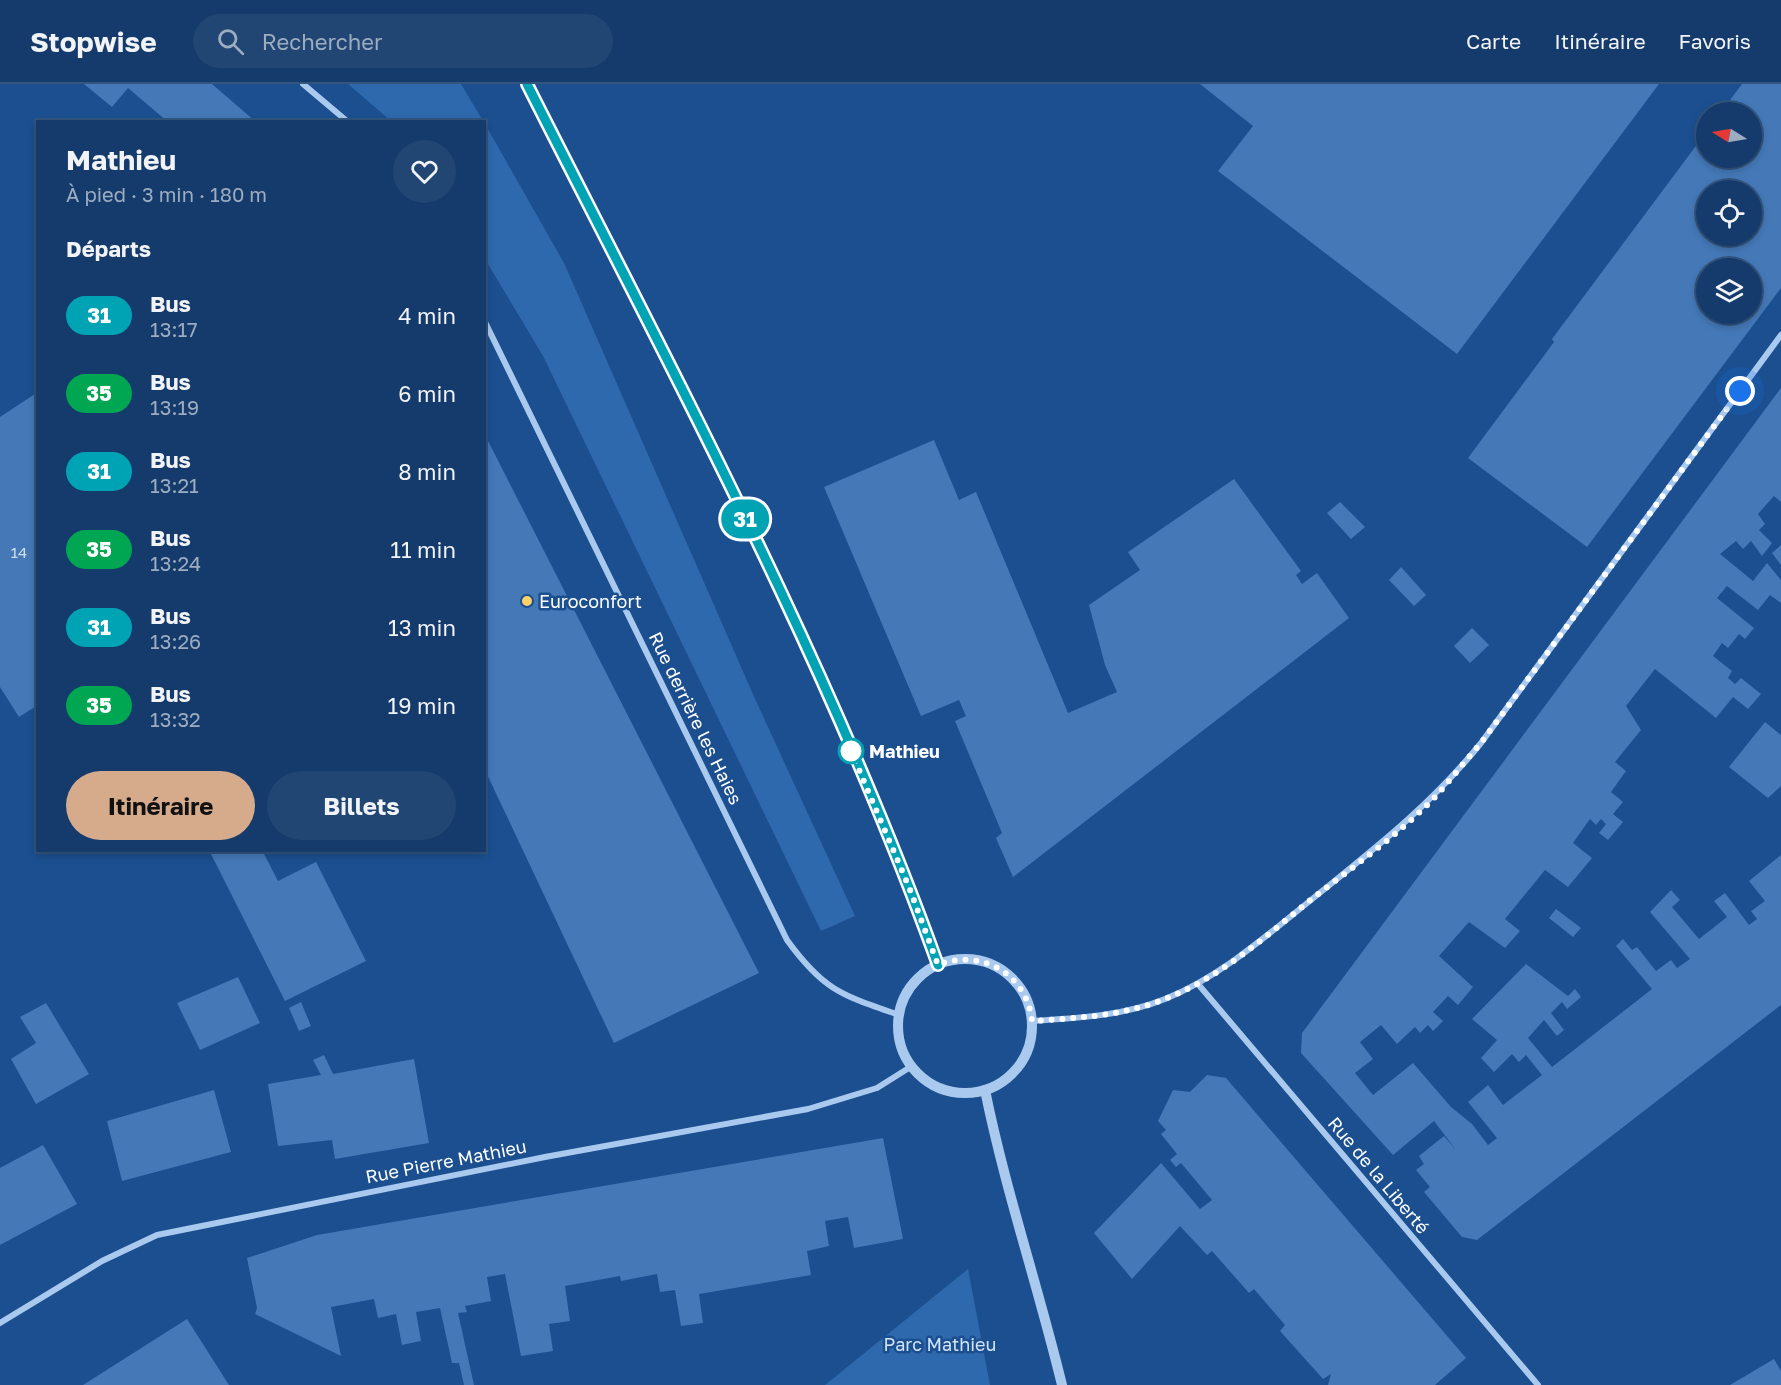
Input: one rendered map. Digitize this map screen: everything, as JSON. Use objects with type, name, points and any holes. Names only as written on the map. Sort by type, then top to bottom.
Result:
[{"type":"street","points":[[303,84],[346,120]]},
{"type":"street","points":[[527,84],[770,570],[909,887],[938,965]]},
{"type":"street","name":"Rue derrière les Haies","points":[[486,324],[787,940],[814,974],[834,991],[899,1015]]},
{"type":"street","points":[[1032,1021],[1127,1011],[1164,1000],[1198,984],[1296,912],[1407,823],[1444,787],[1481,743],[1781,335]]},
{"type":"street","points":[[964,959],[983,961],[999,968],[1014,980],[1025,994],[1032,1021],[1030,1039],[1021,1064],[1009,1077],[985,1090],[967,1093],[940,1088],[925,1079],[912,1066],[901,1042],[899,1015],[904,999],[917,979],[938,965],[964,959]]},
{"type":"street","name":"Rue de la Liberté","points":[[1198,984],[1538,1385]]},
{"type":"street","name":"Rue Pierre Mathieu","points":[[0,1323],[102,1261],[157,1235],[545,1156],[808,1109],[877,1088],[912,1066]]},
{"type":"street","points":[[985,1090],[993,1129],[1033,1268],[1062,1385]]},
{"type":"green space","points":[[348,84],[461,84],[482,120],[390,120]]},
{"type":"green space","points":[[486,126],[564,263],[756,701],[855,916],[821,931],[543,356],[486,261]]},
{"type":"green space","name":"Parc Mathieu","points":[[968,1269],[990,1385],[825,1385]]},
{"type":"building","points":[[84,84],[212,84],[254,120],[166,120],[128,88],[112,107]]},
{"type":"building","points":[[1200,84],[1659,84],[1457,354],[1218,171],[1253,126]]},
{"type":"building","points":[[1742,84],[1781,84],[1781,288],[1762,313],[1762,258],[1696,258],[1696,324],[1754,324],[1587,547],[1468,458],[1554,342],[1552,339],[1696,146],[1696,168],[1762,168],[1762,102],[1728,102]]},
{"type":"building","points":[[1781,388],[1781,502],[1774,496],[1758,514],[1765,524],[1759,530],[1772,543],[1762,556],[1751,541],[1743,549],[1736,541],[1720,554],[1753,581],[1767,563],[1781,580],[1781,603],[1770,595],[1758,610],[1727,586],[1717,598],[1754,628],[1745,639],[1739,634],[1728,648],[1722,643],[1713,656],[1732,671],[1728,678],[1735,684],[1741,678],[1761,694],[1748,709],[1733,697],[1716,718],[1655,669],[1626,706],[1641,730],[1615,762],[1626,771],[1611,792],[1623,802],[1613,814],[1623,822],[1608,840],[1599,833],[1606,824],[1601,819],[1596,825],[1590,819],[1573,843],[1592,858],[1568,887],[1545,870],[1505,919],[1520,931],[1505,948],[1469,922],[1439,956],[1473,987],[1458,1005],[1448,996],[1433,1012],[1443,1021],[1433,1031],[1428,1025],[1420,1033],[1415,1027],[1397,1044],[1381,1025],[1360,1042],[1373,1059],[1355,1073],[1373,1095],[1413,1063],[1451,1107],[1472,1124],[1488,1145],[1497,1138],[1468,1102],[1488,1085],[1503,1105],[1542,1075],[1526,1055],[1519,1062],[1512,1054],[1494,1072],[1481,1058],[1497,1040],[1472,1019],[1526,964],[1568,996],[1575,989],[1581,997],[1567,1009],[1562,1002],[1551,1013],[1564,1030],[1557,1036],[1544,1020],[1528,1038],[1552,1067],[1652,989],[1616,946],[1623,939],[1632,950],[1637,947],[1656,971],[1671,960],[1677,968],[1690,959],[1650,912],[1671,890],[1680,900],[1672,907],[1699,939],[1727,917],[1714,901],[1725,893],[1749,925],[1757,919],[1751,911],[1765,901],[1749,881],[1781,855],[1781,1005],[1477,1240],[1462,1237],[1424,1192],[1430,1187],[1416,1170],[1424,1164],[1419,1156],[1444,1136],[1456,1150],[1434,1121],[1393,1155],[1301,1053],[1302,1033]]},
{"type":"building","points":[[36,393],[36,706],[19,717],[0,687],[0,417]]},
{"type":"building","name":"Euroconfort","points":[[486,437],[759,973],[614,1043],[486,772]]},
{"type":"building","points":[[934,440],[959,500],[976,492],[1068,713],[1117,692],[1105,665],[1089,605],[1140,570],[1128,552],[1234,479],[1301,571],[1296,575],[1302,584],[1317,573],[1349,618],[1013,877],[996,838],[1002,833],[955,721],[966,716],[959,700],[921,716],[824,487]]},
{"type":"building","points":[[1340,502],[1365,527],[1351,539],[1327,513]]},
{"type":"building","points":[[1781,545],[1781,565],[1772,553]]},
{"type":"building","points":[[1401,567],[1426,595],[1414,606],[1389,580]]},
{"type":"building","points":[[1472,628],[1489,645],[1470,663],[1454,646]]},
{"type":"building","points":[[1765,722],[1781,735],[1781,786],[1768,798],[1729,767]]},
{"type":"building","points":[[210,852],[263,852],[278,881],[316,862],[366,961],[285,1001]]},
{"type":"building","points":[[1556,909],[1581,928],[1573,937],[1549,918]]},
{"type":"building","points":[[238,977],[260,1023],[200,1050],[177,1003]]},
{"type":"building","points":[[301,1002],[311,1026],[299,1031],[289,1008]]},
{"type":"building","points":[[46,1003],[89,1074],[36,1104],[11,1059],[36,1043],[20,1017]]},
{"type":"building","points":[[324,1055],[333,1074],[414,1059],[429,1143],[335,1159],[332,1140],[278,1146],[268,1084],[321,1075],[313,1060]]},
{"type":"building","points":[[1207,1075],[1226,1078],[1466,1358],[1435,1385],[1328,1385],[1331,1374],[1323,1379],[1280,1331],[1285,1325],[1254,1289],[1249,1293],[1212,1251],[1207,1255],[1180,1226],[1132,1279],[1094,1233],[1161,1163],[1200,1209],[1212,1200],[1181,1163],[1176,1167],[1170,1160],[1177,1154],[1161,1134],[1166,1130],[1158,1121],[1173,1090],[1190,1092]]},
{"type":"building","points":[[214,1090],[231,1152],[122,1181],[107,1121]]},
{"type":"building","points":[[883,1138],[903,1239],[854,1248],[848,1217],[825,1221],[829,1246],[807,1251],[811,1275],[699,1294],[703,1323],[681,1326],[675,1290],[660,1292],[657,1274],[621,1281],[620,1276],[565,1286],[570,1321],[549,1324],[553,1351],[521,1356],[505,1274],[487,1277],[491,1301],[465,1306],[467,1312],[458,1313],[474,1385],[464,1385],[459,1363],[452,1363],[440,1308],[416,1312],[421,1341],[402,1345],[396,1314],[378,1318],[374,1299],[331,1307],[341,1356],[255,1314],[257,1308],[247,1258],[317,1235]]},
{"type":"building","points":[[43,1145],[77,1204],[0,1245],[0,1168]]},
{"type":"building","points":[[187,1319],[229,1385],[83,1385]]},
{"type":"building","points":[[1774,1359],[1781,1371],[1781,1385],[1730,1385]]},
{"type":"bus line","name":"31","points":[[527,84],[796,625],[909,887],[938,965]]},
{"type":"place","name":"Euroconfort","points":[[527,601]]},
{"type":"place","name":"Mathieu","points":[[851,751]]},
{"type":"route","points":[[851,751],[909,887],[938,965],[955,960],[974,959],[999,968],[1014,980],[1025,994],[1032,1021],[1096,1016],[1127,1011],[1164,1000],[1198,984],[1248,950],[1407,823],[1436,796],[1481,743],[1740,391]]}]
